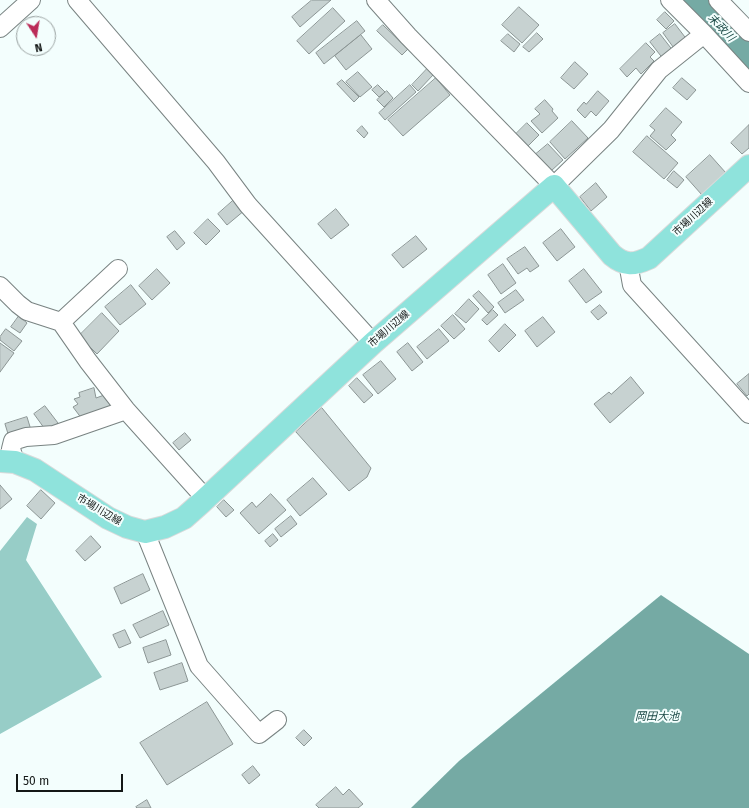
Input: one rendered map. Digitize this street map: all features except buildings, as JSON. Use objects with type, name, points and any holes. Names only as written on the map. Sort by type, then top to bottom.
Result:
[{"type":"main road","name":"市場川辺線","points":[[628,263],[638,263],[649,258],[749,166]]},
{"type":"main road","name":"市場川辺線","points":[[7,462],[35,470],[108,518],[127,527],[145,532],[165,527],[184,518],[373,343],[554,186]]},
{"type":"main road","points":[[554,186],[612,254],[619,260],[628,263]]},
{"type":"street","points":[[0,28],[31,0]]},
{"type":"street","points":[[77,0],[216,162],[248,205],[373,343]]},
{"type":"street","points":[[376,0],[408,36],[554,186],[611,130],[659,70],[704,34]]},
{"type":"street","points":[[670,0],[749,83]]},
{"type":"street","points":[[718,0],[749,32]]},
{"type":"street","points":[[628,263],[632,285],[749,414]]},
{"type":"street","points":[[61,322],[118,269]]},
{"type":"street","points":[[0,286],[27,311],[61,322],[88,361],[126,410],[206,499]]},
{"type":"street","points":[[7,462],[13,441],[26,437],[54,435],[126,410]]},
{"type":"street","points":[[145,532],[199,666],[259,734],[277,720]]},
{"type":"shaded area","points":[[27,517],[37,524],[26,560],[102,677],[0,734],[0,551]]},
{"type":"water","name":"岡田大池","points":[[661,595],[749,654],[749,808],[411,808],[459,761]]},
{"type":"waterway","name":"末政川","points":[[694,0],[749,57]]}]
